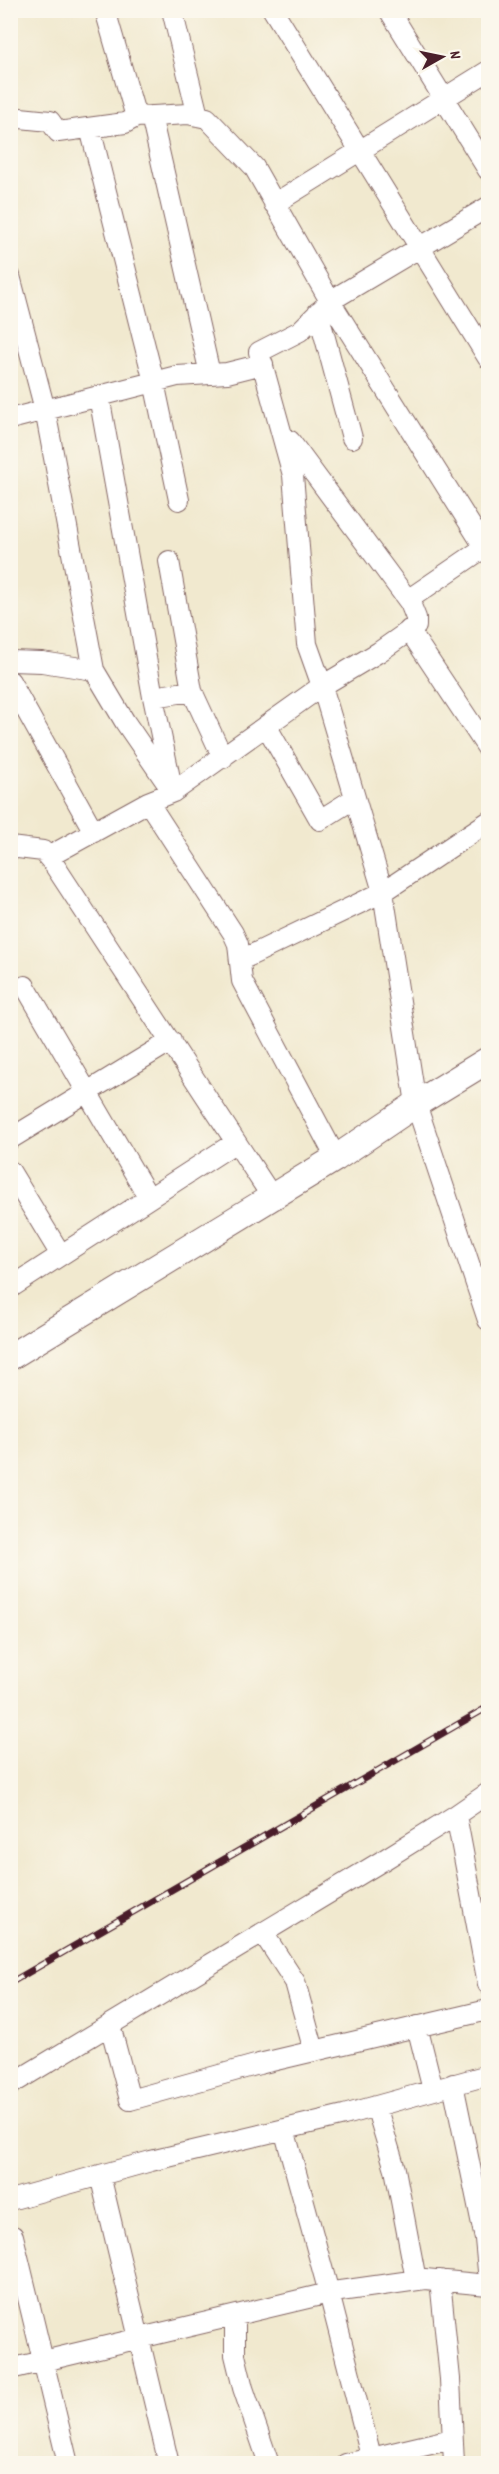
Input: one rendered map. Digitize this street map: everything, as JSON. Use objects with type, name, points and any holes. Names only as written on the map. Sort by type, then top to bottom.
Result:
[{"type":"main road","points":[[10,1357],[336,1158],[416,1104],[487,1065]]},
{"type":"street","points":[[105,10],[143,117],[210,374]]},
{"type":"street","points":[[172,10],[198,116]]},
{"type":"street","points":[[273,10],[489,358]]},
{"type":"street","points":[[388,10],[489,170]]},
{"type":"street","points":[[274,204],[489,71]]},
{"type":"street","points":[[10,117],[50,121],[58,132],[125,123],[143,117],[189,114],[207,118],[254,167],[324,306],[487,549],[427,586],[415,595],[410,603]]},
{"type":"street","points":[[90,128],[154,382],[179,500]]},
{"type":"street","points":[[489,207],[324,306],[300,331],[259,352],[293,475],[307,644],[322,686],[383,892],[416,1104],[489,1320]]},
{"type":"street","points":[[10,276],[45,410],[94,670],[125,722],[173,792]]},
{"type":"street","points":[[324,306],[352,438]]},
{"type":"street","points":[[10,419],[177,376],[227,373],[263,364]]},
{"type":"street","points":[[99,396],[153,697],[173,792]]},
{"type":"street","points":[[48,857],[148,802],[173,792],[322,686],[380,652],[416,626],[416,618],[410,603],[282,432]]},
{"type":"street","points":[[169,561],[192,691],[223,758]]},
{"type":"street","points":[[409,630],[489,749]]},
{"type":"street","points":[[10,661],[42,662],[94,670]]},
{"type":"street","points":[[10,681],[94,832]]},
{"type":"street","points":[[153,697],[192,691]]},
{"type":"street","points":[[267,727],[320,820],[355,798]]},
{"type":"street","points":[[148,802],[233,933],[238,944],[242,981],[336,1158]]},
{"type":"street","points":[[241,960],[383,892],[489,822]]},
{"type":"street","points":[[10,847],[43,851],[48,857],[272,1197]]},
{"type":"street","points":[[25,986],[149,1198]]},
{"type":"street","points":[[10,1139],[171,1041]]},
{"type":"street","points":[[10,1287],[236,1142]]},
{"type":"street","points":[[10,1171],[61,1255]]},
{"type":"street","points":[[10,2085],[456,1815],[489,1792]]},
{"type":"street","points":[[456,1815],[489,1984]]},
{"type":"street","points":[[262,1933],[296,1982],[314,2050]]},
{"type":"street","points":[[110,2025],[130,2100],[314,2050],[489,2010]]},
{"type":"street","points":[[417,2026],[433,2090]]},
{"type":"street","points":[[10,2200],[489,2075]]},
{"type":"street","points":[[453,2084],[485,2240],[489,2271]]},
{"type":"street","points":[[376,2106],[396,2169],[416,2280]]},
{"type":"street","points":[[284,2129],[372,2460]]},
{"type":"street","points":[[100,2175],[169,2463]]},
{"type":"street","points":[[13,2236],[68,2463]]},
{"type":"street","points":[[10,2369],[329,2293],[416,2280],[489,2285]]},
{"type":"street","points":[[440,2280],[450,2379],[454,2463]]},
{"type":"street","points":[[235,2316],[235,2355],[243,2388],[269,2463]]},
{"type":"street","points":[[346,2463],[372,2460],[452,2439]]},
{"type":"railway","points":[[10,1983],[488,1707]]}]
